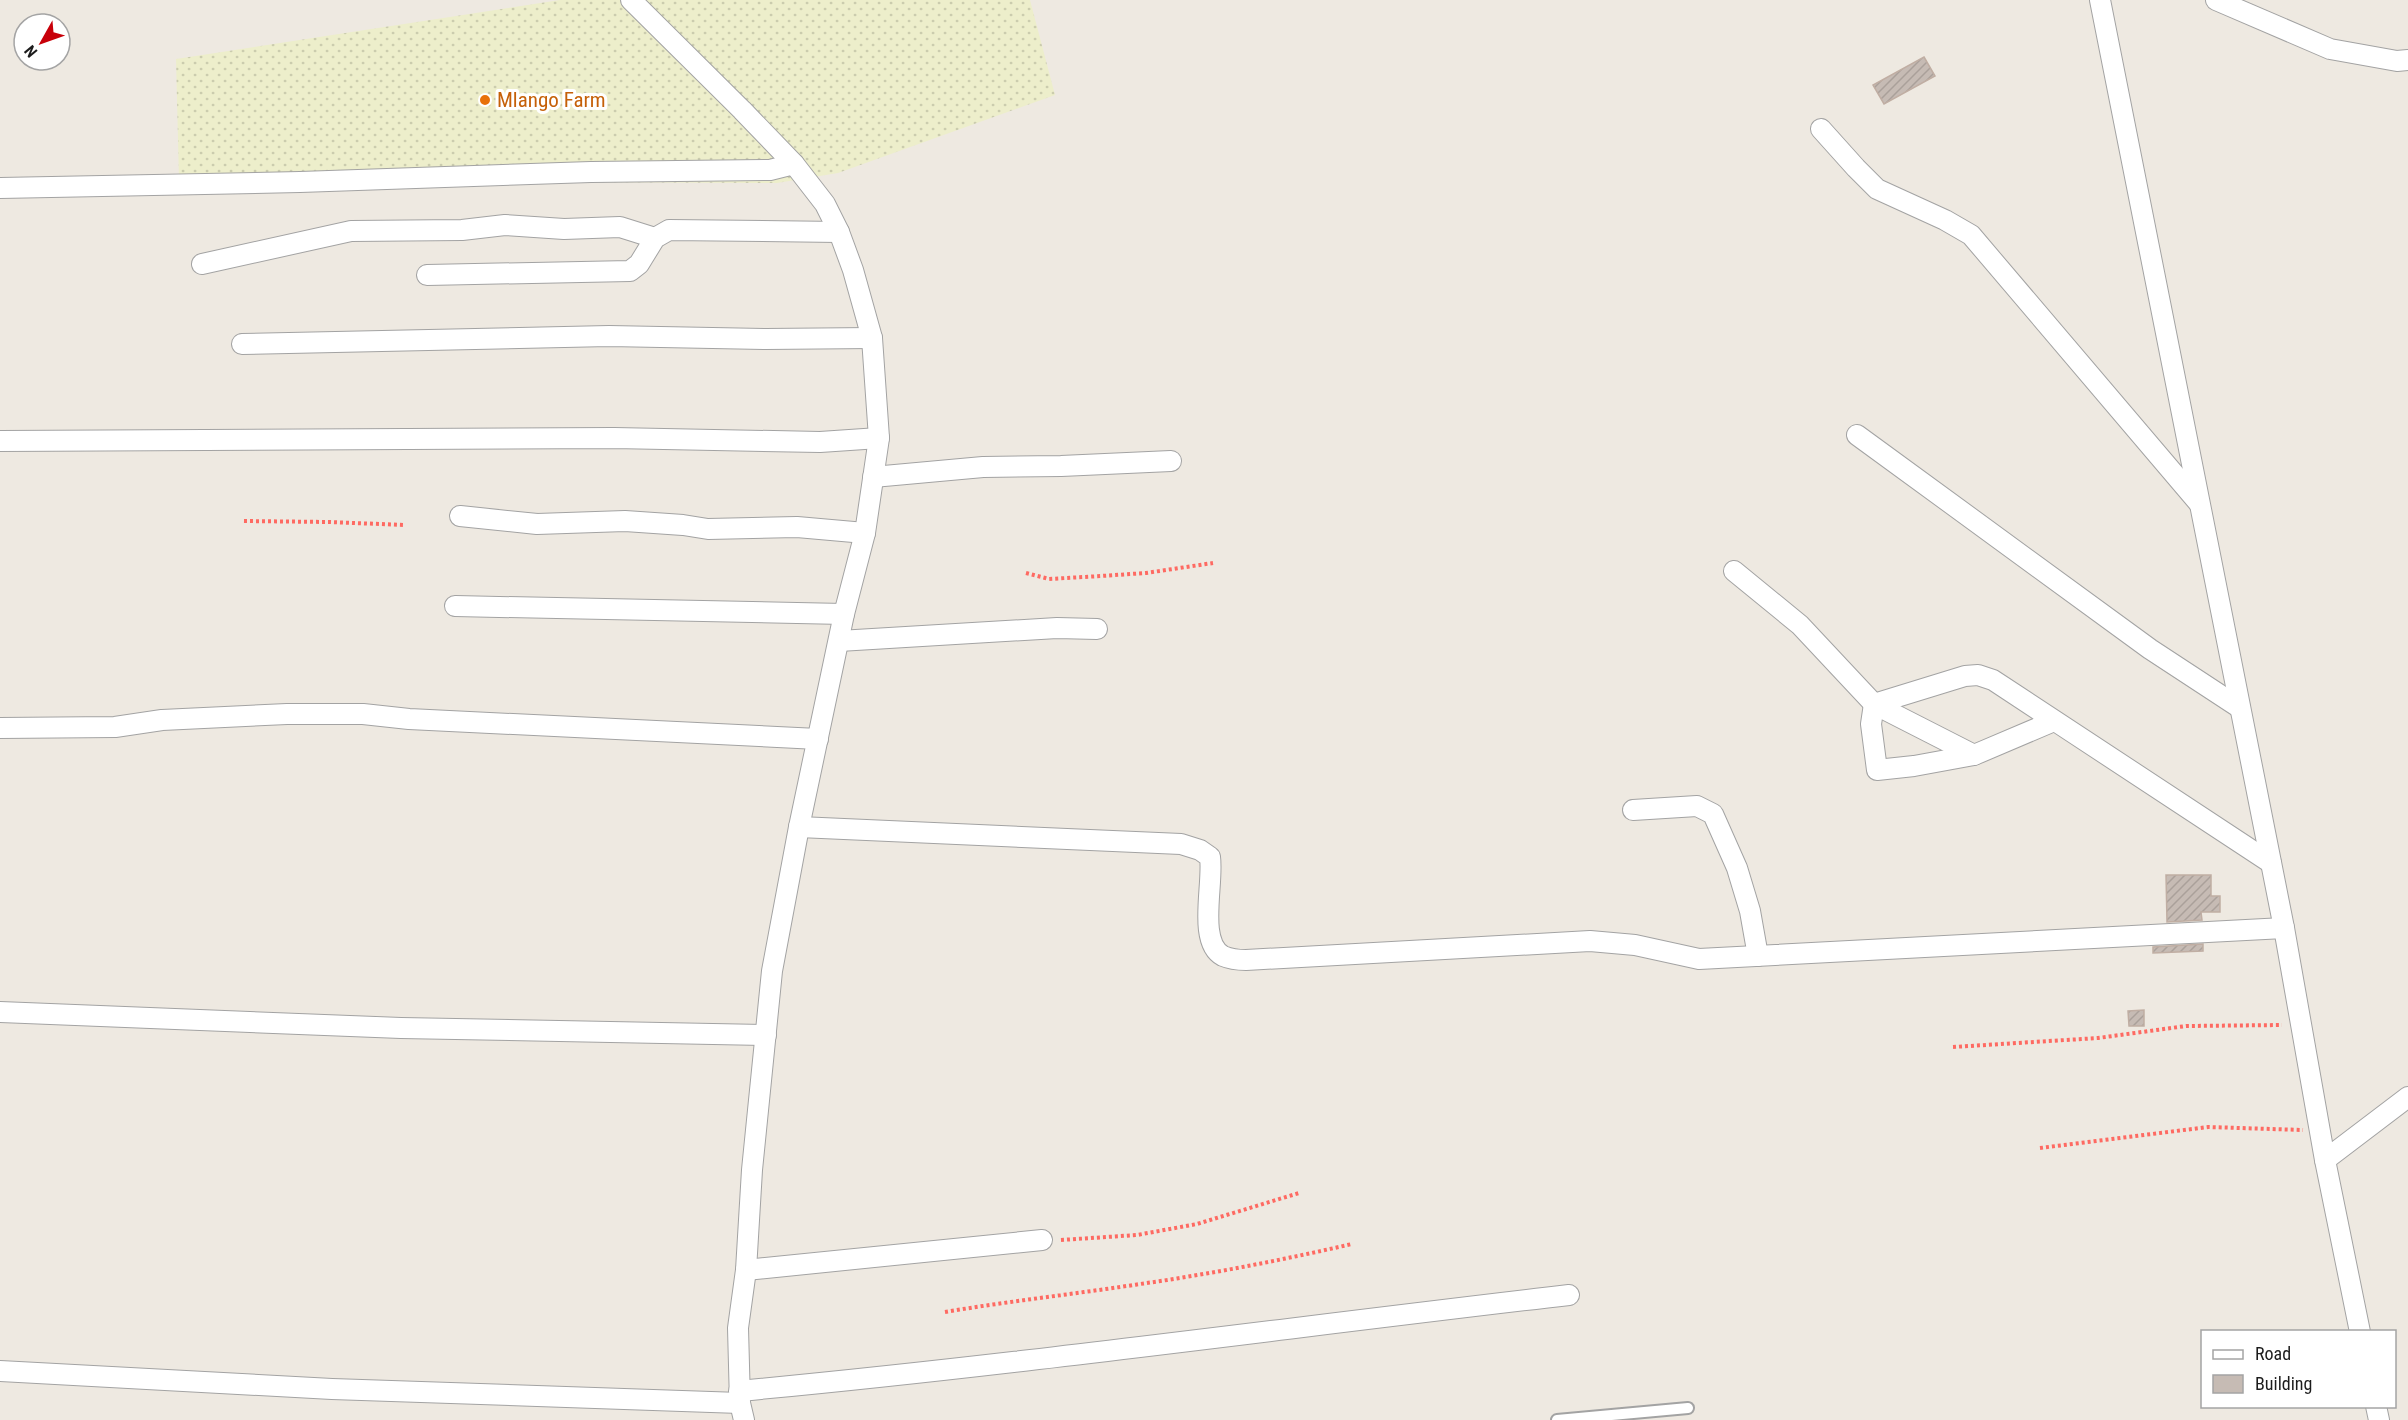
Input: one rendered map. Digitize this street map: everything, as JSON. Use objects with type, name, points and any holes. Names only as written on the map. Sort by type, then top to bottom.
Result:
[{"type":"street","points":[[631,0],[742,110],[794,165],[825,204],[839,232],[853,270],[872,338],[879,438],[865,533],[844,614],[799,826],[772,971],[752,1170],[746,1270],[738,1328],[741,1405]]},
{"type":"street","points":[[2100,0],[2284,928],[2325,1160],[2360,1330]]},
{"type":"street","points":[[2216,0],[2330,49],[2397,62],[2408,60]]},
{"type":"street","points":[[1821,129],[1877,189],[1946,220],[1971,235],[2200,504]]},
{"type":"street","points":[[0,188],[300,182],[591,172],[770,170],[794,165]]},
{"type":"street","points":[[202,264],[351,231],[462,230],[505,225],[564,228],[620,227],[655,238]]},
{"type":"street","points":[[427,274],[630,271],[639,264],[655,238],[669,230],[839,232]]},
{"type":"street","points":[[242,344],[609,336],[766,339],[872,338]]},
{"type":"street","points":[[1857,435],[2150,649],[2240,708]]},
{"type":"street","points":[[0,441],[614,438],[820,442],[879,438]]},
{"type":"street","points":[[873,477],[983,466],[1061,466],[1171,461]]},
{"type":"street","points":[[460,516],[537,524],[625,521],[683,525],[708,530],[797,527],[865,533]]},
{"type":"street","points":[[1734,571],[1800,625],[1874,704],[1974,755]]},
{"type":"street","points":[[455,606],[844,614]]},
{"type":"street","points":[[839,640],[1057,628],[1097,628]]},
{"type":"street","points":[[1874,704],[1965,676],[1978,675],[1993,680],[2271,863]]},
{"type":"street","points":[[1874,704],[1871,724],[1877,770],[1974,755],[2054,721]]},
{"type":"street","points":[[0,728],[115,727],[162,720],[238,715],[363,714],[409,719],[818,739]]},
{"type":"street","points":[[1633,810],[1697,806],[1713,814],[1737,868],[1750,911],[1758,956]]},
{"type":"street","points":[[799,826],[1181,844],[1200,850],[1210,857],[1212,869],[1209,936],[1214,948],[1223,956],[1246,960],[1590,941],[1635,945],[1699,959],[2284,928]]},
{"type":"street","points":[[0,1012],[401,1028],[766,1035]]},
{"type":"street","points":[[2325,1160],[2408,1097]]},
{"type":"street","points":[[746,1270],[1042,1240]]},
{"type":"street","points":[[0,1371],[320,1388],[741,1405],[1244,1333],[1569,1295]]},
{"type":"lane","points":[[1557,1420],[1688,1408]]},
{"type":"path","points":[[244,521],[405,525]]},
{"type":"path","points":[[1026,573],[1049,579],[1146,573],[1213,563]]},
{"type":"path","points":[[1953,1047],[2098,1038],[2186,1026],[2301,1024]]},
{"type":"path","points":[[2040,1148],[2208,1127],[2304,1130]]},
{"type":"path","points":[[1042,1240],[1088,1240],[1137,1235],[1197,1224],[1299,1193]]},
{"type":"path","points":[[945,1312],[1164,1280],[1276,1261],[1352,1244]]},
{"type":"green space","name":"Mlango Farm","points":[[560,0],[1030,0],[1055,95],[838,173],[777,183],[179,180],[176,59]]},
{"type":"building","points":[[1924,57],[1935,76],[1884,104],[1873,85]]},
{"type":"building","points":[[2166,875],[2211,875],[2211,896],[2220,896],[2220,912],[2201,912],[2202,920],[2167,922]]},
{"type":"building","points":[[2203,944],[2203,951],[2153,953],[2153,947]]},
{"type":"building","points":[[2144,1010],[2144,1026],[2129,1026],[2128,1011]]},
{"type":"place","name":"Mlango Farm","points":[[485,100]]}]
